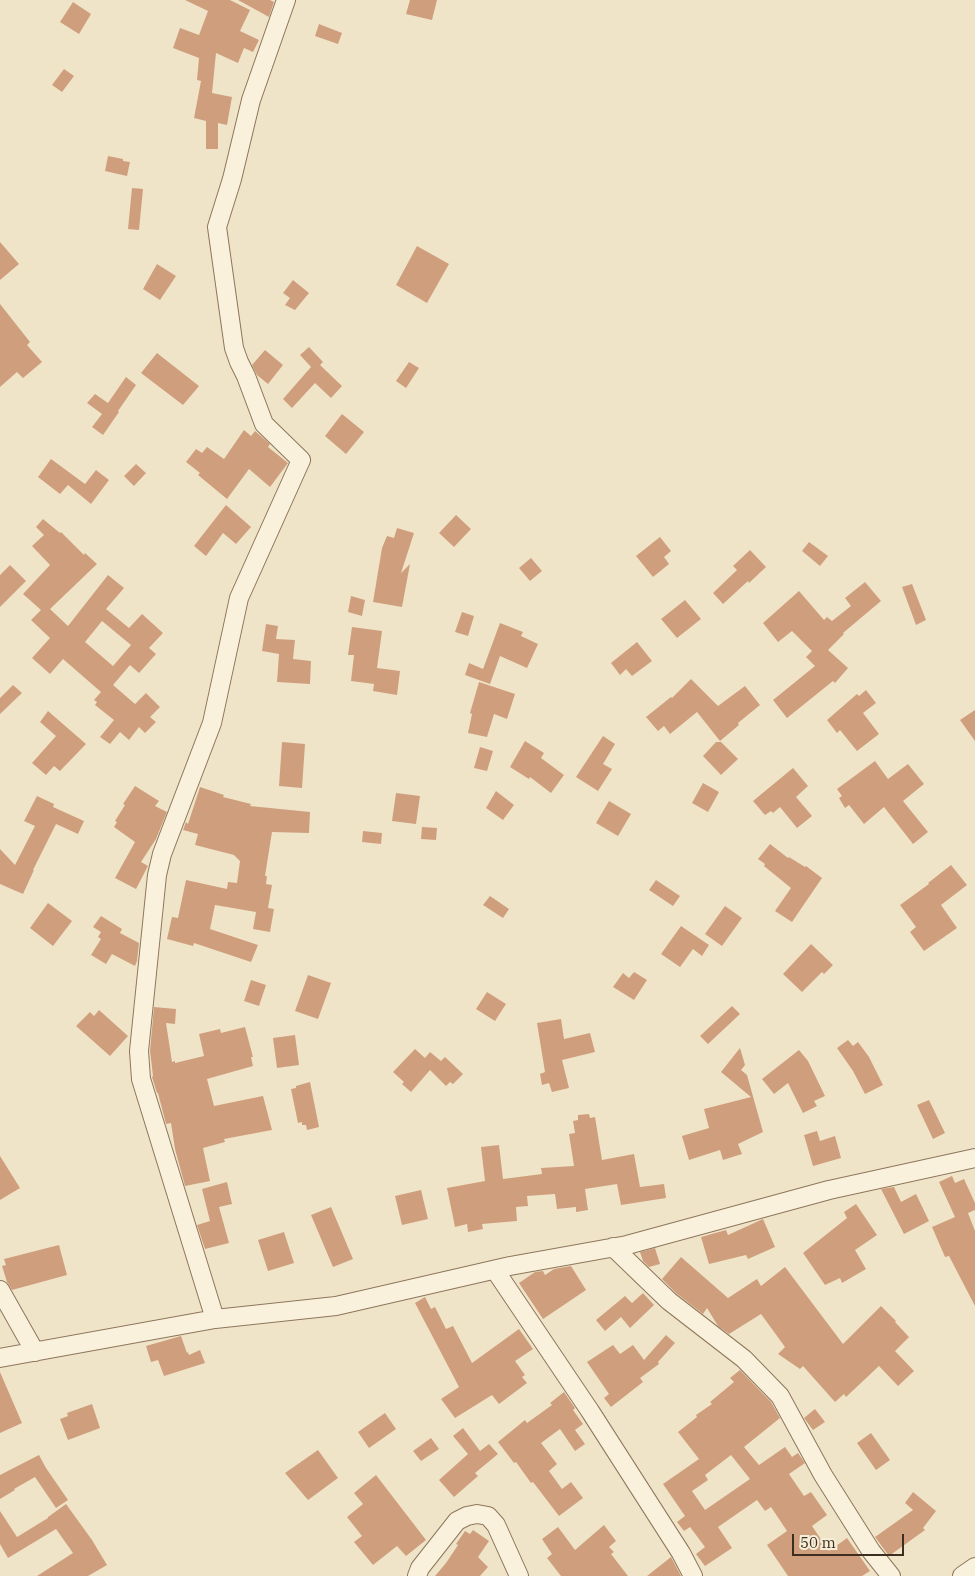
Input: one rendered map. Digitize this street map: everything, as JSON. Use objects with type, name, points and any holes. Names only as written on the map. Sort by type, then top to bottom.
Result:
[{"type":"street","points":[[215,1319],[141,1079],[138,1051],[157,874],[162,854],[212,723],[239,598],[301,460],[264,424],[239,362],[234,348],[217,227],[232,179],[250,100],[286,0]]},
{"type":"street","points":[[0,1358],[215,1319],[336,1306],[495,1270],[613,1247],[829,1190],[975,1158]]},
{"type":"street","points":[[613,1247],[669,1301],[744,1359],[780,1396],[823,1475],[871,1551],[891,1576]]},
{"type":"street","points":[[495,1270],[590,1411],[693,1576]]},
{"type":"street","points":[[0,1290],[35,1352]]},
{"type":"street","points":[[416,1576],[420,1568],[457,1521],[477,1514],[488,1516],[496,1525],[519,1576]]},
{"type":"street","points":[[962,1576],[975,1567]]},
{"type":"building","points":[[185,0],[230,0],[250,10],[240,31],[259,40],[253,52],[244,48],[238,63],[216,53],[212,93],[232,97],[227,125],[218,123],[218,149],[206,149],[206,121],[194,118],[201,81],[197,80],[199,58],[173,48],[180,28],[199,35],[208,11]]},
{"type":"building","points":[[238,0],[270,0],[274,2],[269,17]]},
{"type":"building","points":[[410,0],[437,0],[432,20],[406,14]]},
{"type":"building","points":[[73,2],[91,14],[79,34],[60,22]]},
{"type":"building","points":[[319,24],[342,33],[338,44],[315,36]]},
{"type":"building","points":[[64,69],[74,76],[62,92],[52,85]]},
{"type":"building","points":[[108,156],[130,162],[127,176],[105,171]]},
{"type":"building","points":[[132,188],[143,189],[139,230],[128,229]]},
{"type":"building","points":[[0,242],[19,264],[0,280]]},
{"type":"building","points":[[417,246],[449,264],[427,303],[396,285]]},
{"type":"building","points":[[157,264],[176,276],[160,300],[143,289]]},
{"type":"building","points":[[293,280],[309,293],[295,310],[285,305],[290,298],[283,293]]},
{"type":"building","points":[[0,304],[30,342],[27,345],[42,362],[23,378],[17,372],[0,387]]},
{"type":"building","points":[[309,347],[323,362],[320,365],[342,386],[331,398],[315,383],[292,408],[283,399],[311,367],[300,355]]},
{"type":"building","points":[[265,350],[283,365],[268,384],[257,375],[252,365]]},
{"type":"building","points":[[157,353],[199,386],[183,405],[141,373]]},
{"type":"building","points":[[409,362],[419,368],[406,388],[396,381]]},
{"type":"building","points":[[126,377],[136,385],[103,435],[92,427],[102,414],[87,403],[95,394],[108,403]]},
{"type":"building","points":[[342,414],[364,432],[346,454],[325,436]]},
{"type":"building","points":[[244,430],[251,436],[255,431],[270,444],[268,447],[288,463],[270,487],[249,469],[227,499],[198,475],[200,473],[186,462],[196,449],[202,453],[207,447],[224,459]]},
{"type":"building","points":[[51,459],[85,484],[96,470],[109,480],[91,504],[68,485],[60,494],[38,477]]},
{"type":"building","points":[[136,464],[146,473],[134,486],[124,476]]},
{"type":"building","points":[[226,505],[251,527],[236,544],[223,533],[206,556],[194,546]]},
{"type":"building","points":[[456,515],[471,529],[454,547],[439,533]]},
{"type":"building","points":[[43,519],[61,532],[84,555],[85,553],[97,564],[50,609],[68,626],[108,575],[124,588],[106,609],[129,628],[142,614],[163,633],[149,648],[156,654],[139,673],[130,665],[113,685],[135,704],[146,693],[160,707],[150,717],[156,722],[145,733],[139,727],[129,740],[120,732],[110,744],[100,737],[114,720],[95,705],[97,702],[94,700],[101,692],[63,659],[50,674],[32,658],[50,638],[31,620],[41,610],[23,594],[50,565],[32,546],[44,535],[36,527]],"holes":[[[102,621],[131,645],[113,666],[85,642]]]},
{"type":"building","points":[[397,528],[414,533],[401,573],[410,564],[402,607],[373,602],[382,548],[387,536],[394,538]]},
{"type":"building","points":[[660,537],[671,551],[664,557],[669,564],[653,577],[636,556]]},
{"type":"building","points":[[809,542],[828,556],[820,566],[802,551]]},
{"type":"building","points":[[750,550],[766,567],[723,604],[713,593],[737,570],[733,566]]},
{"type":"building","points":[[531,558],[542,571],[530,581],[519,568]]},
{"type":"building","points":[[10,565],[26,581],[0,607],[0,575]]},
{"type":"building","points":[[865,582],[881,601],[843,633],[828,650],[848,668],[835,683],[833,681],[787,718],[773,700],[815,666],[806,657],[812,651],[792,631],[778,642],[763,623],[799,591],[824,620],[827,617],[832,621],[851,606],[845,598]]},
{"type":"building","points":[[912,584],[926,620],[916,625],[902,587]]},
{"type":"building","points":[[351,596],[365,600],[362,616],[348,612]]},
{"type":"building","points":[[685,600],[701,619],[677,638],[661,619]]},
{"type":"building","points":[[462,612],[474,616],[468,636],[455,632]]},
{"type":"building","points":[[500,623],[523,632],[521,636],[538,644],[527,668],[500,656],[490,684],[465,675],[469,663],[483,669]]},
{"type":"building","points":[[266,624],[278,626],[276,639],[295,640],[293,659],[311,661],[310,684],[277,682],[279,654],[262,651]]},
{"type":"building","points":[[352,627],[382,631],[377,668],[400,671],[397,695],[373,691],[374,684],[351,681],[354,655],[348,655]]},
{"type":"building","points":[[637,642],[652,661],[632,676],[626,669],[620,675],[611,663]]},
{"type":"building","points":[[691,679],[718,706],[745,686],[760,705],[720,741],[697,712],[670,734],[664,726],[658,731],[646,717],[672,698]]},
{"type":"building","points":[[479,682],[515,694],[507,719],[494,714],[487,737],[468,733],[472,714],[470,713]]},
{"type":"building","points":[[13,685],[22,693],[0,714],[0,698]]},
{"type":"building","points":[[866,690],[876,703],[863,713],[879,734],[857,751],[840,730],[837,733],[827,720],[857,694],[859,696]]},
{"type":"building","points":[[975,710],[975,741],[960,720]]},
{"type":"building","points":[[48,711],[86,744],[60,771],[54,766],[46,775],[32,763],[56,736],[40,722]]},
{"type":"building","points":[[603,736],[615,744],[603,764],[612,769],[598,791],[576,777]]},
{"type":"building","points":[[525,741],[544,753],[541,758],[564,775],[551,793],[530,777],[529,779],[510,767]]},
{"type":"building","points":[[282,742],[305,744],[302,788],[279,786]]},
{"type":"building","points":[[716,742],[721,742],[738,759],[721,775],[703,756]]},
{"type":"building","points":[[480,747],[493,751],[487,771],[474,768]]},
{"type":"building","points":[[875,761],[888,779],[908,764],[924,784],[903,801],[928,832],[913,844],[884,807],[864,824],[849,805],[845,808],[839,798],[842,796],[837,789]]},
{"type":"building","points":[[793,768],[808,786],[796,797],[812,816],[797,828],[780,807],[773,813],[771,811],[765,815],[753,801]]},
{"type":"building","points":[[703,783],[719,792],[708,812],[692,803]]},
{"type":"building","points":[[135,786],[159,801],[155,806],[167,812],[156,839],[141,862],[148,866],[136,889],[115,878],[135,842],[114,827],[117,822],[115,821],[125,805],[123,804]]},
{"type":"building","points":[[200,787],[224,795],[223,797],[251,804],[250,806],[310,812],[309,833],[272,832],[265,876],[267,876],[266,884],[272,885],[268,908],[274,909],[270,932],[253,929],[256,912],[215,905],[210,929],[258,945],[251,962],[194,943],[193,946],[167,939],[172,917],[178,918],[186,880],[227,889],[228,882],[237,883],[240,861],[234,855],[195,845],[198,834],[183,830],[186,822],[188,824]]},
{"type":"building","points":[[496,791],[514,805],[503,820],[486,808]]},
{"type":"building","points":[[396,793],[420,796],[416,824],[392,821]]},
{"type":"building","points":[[37,796],[54,804],[53,807],[84,821],[78,834],[56,824],[23,894],[0,884],[0,849],[15,865],[35,826],[24,821]]},
{"type":"building","points":[[609,801],[631,814],[618,836],[596,823]]},
{"type":"building","points":[[422,827],[437,828],[436,840],[421,839]]},
{"type":"building","points":[[363,831],[382,833],[381,844],[362,842]]},
{"type":"building","points":[[770,844],[788,858],[806,866],[822,878],[792,922],[775,911],[791,888],[758,859]]},
{"type":"building","points":[[951,865],[967,885],[941,905],[957,928],[924,951],[910,932],[916,927],[900,905]]},
{"type":"building","points":[[656,880],[680,896],[673,906],[649,890]]},
{"type":"building","points":[[490,896],[509,909],[503,918],[483,905]]},
{"type":"building","points":[[48,903],[72,921],[53,946],[30,928]]},
{"type":"building","points":[[725,906],[742,918],[722,946],[705,934]]},
{"type":"building","points":[[101,916],[122,929],[120,933],[139,943],[135,966],[112,954],[106,964],[91,955],[101,939],[98,937],[101,932],[93,927]]},
{"type":"building","points":[[681,926],[709,945],[702,956],[693,949],[680,967],[661,954]]},
{"type":"building","points":[[811,944],[833,965],[824,974],[822,972],[802,992],[783,974]]},
{"type":"building","points":[[634,972],[647,980],[634,1000],[613,987],[623,973],[629,978]]},
{"type":"building","points":[[308,975],[331,983],[318,1019],[295,1011]]},
{"type":"building","points":[[251,980],[266,985],[259,1006],[244,1001]]},
{"type":"building","points":[[487,992],[506,1004],[495,1021],[476,1009]]},
{"type":"building","points":[[732,1006],[740,1014],[708,1044],[700,1036]]},
{"type":"building","points":[[154,1007],[176,1009],[175,1024],[166,1023],[172,1062],[175,1061],[175,1063],[204,1056],[199,1034],[220,1029],[221,1033],[245,1027],[253,1057],[251,1057],[253,1066],[207,1079],[214,1106],[263,1096],[272,1130],[224,1139],[225,1142],[203,1148],[210,1181],[185,1186],[175,1149],[171,1123],[166,1124],[152,1077],[150,1051]]},
{"type":"building","points":[[99,1010],[128,1036],[110,1056],[76,1026],[90,1012],[94,1016]]},
{"type":"building","points":[[561,1019],[564,1039],[590,1033],[595,1052],[562,1060],[569,1088],[552,1092],[549,1083],[542,1085],[540,1074],[545,1072],[537,1023]]},
{"type":"building","points":[[295,1035],[299,1065],[277,1068],[273,1038]]},
{"type":"building","points":[[848,1040],[853,1046],[858,1042],[869,1057],[883,1085],[865,1094],[853,1071],[837,1048]]},
{"type":"building","points":[[740,1048],[745,1065],[741,1070],[747,1075],[763,1132],[738,1144],[742,1154],[723,1160],[720,1150],[689,1160],[682,1136],[709,1128],[704,1109],[751,1097],[721,1072]]},
{"type":"building","points":[[415,1049],[425,1058],[430,1052],[441,1061],[445,1057],[463,1074],[453,1084],[450,1082],[446,1086],[430,1070],[411,1092],[393,1072]]},
{"type":"building","points":[[799,1050],[808,1061],[825,1096],[814,1101],[817,1106],[803,1113],[788,1083],[774,1094],[762,1079]]},
{"type":"building","points":[[310,1082],[319,1127],[307,1130],[306,1125],[302,1125],[302,1122],[298,1123],[291,1089]]},
{"type":"building","points":[[929,1100],[945,1133],[933,1139],[917,1105]]},
{"type":"building","points":[[589,1114],[590,1118],[595,1117],[602,1160],[634,1154],[640,1187],[664,1184],[666,1198],[621,1205],[617,1184],[585,1189],[588,1210],[576,1212],[576,1207],[557,1209],[555,1194],[527,1196],[528,1206],[516,1207],[517,1221],[482,1224],[483,1229],[468,1232],[467,1224],[455,1227],[447,1188],[485,1181],[481,1147],[499,1145],[503,1179],[542,1174],[541,1168],[574,1166],[569,1134],[575,1133],[573,1121],[578,1120],[578,1115]]},
{"type":"building","points":[[817,1131],[820,1141],[835,1136],[841,1158],[813,1166],[804,1135]]},
{"type":"building","points":[[0,1156],[20,1188],[0,1200]]},
{"type":"building","points":[[952,1176],[955,1183],[964,1179],[975,1203],[975,1210],[968,1213],[975,1231],[975,1306],[949,1256],[945,1257],[932,1227],[955,1217],[939,1182]]},
{"type":"building","points":[[227,1182],[232,1204],[219,1207],[229,1243],[205,1249],[197,1225],[210,1221],[202,1189]]},
{"type":"building","points":[[894,1187],[901,1202],[916,1194],[929,1221],[904,1234],[881,1189]]},
{"type":"building","points":[[421,1190],[428,1219],[402,1225],[395,1196]]},
{"type":"building","points":[[856,1204],[877,1235],[855,1250],[866,1269],[842,1283],[840,1278],[825,1285],[803,1253],[847,1218],[844,1212]]},
{"type":"building","points":[[331,1207],[353,1259],[333,1267],[311,1215]]},
{"type":"building","points":[[763,1219],[775,1247],[748,1259],[746,1255],[709,1264],[701,1237],[726,1230],[728,1235]]},
{"type":"building","points":[[284,1232],[294,1263],[268,1271],[258,1240]]},
{"type":"building","points":[[59,1245],[67,1275],[12,1290],[7,1282],[2,1266],[6,1265],[4,1259]]},
{"type":"building","points":[[655,1248],[660,1264],[649,1267],[643,1261],[640,1252]]},
{"type":"building","points":[[681,1257],[728,1298],[757,1279],[761,1286],[785,1267],[843,1344],[881,1306],[909,1337],[895,1351],[914,1371],[898,1386],[879,1366],[846,1397],[844,1394],[835,1402],[803,1366],[800,1369],[778,1354],[785,1347],[761,1314],[729,1334],[718,1326],[707,1308],[703,1314],[676,1293],[662,1279]]},
{"type":"building","points":[[571,1266],[586,1290],[543,1319],[519,1283],[535,1272],[543,1271],[545,1275],[554,1269]]},
{"type":"building","points":[[643,1293],[654,1305],[630,1328],[621,1317],[605,1331],[596,1320],[625,1296],[632,1303]]},
{"type":"building","points":[[425,1297],[431,1309],[435,1307],[446,1329],[453,1326],[472,1363],[519,1329],[533,1349],[515,1361],[525,1375],[522,1377],[527,1383],[499,1404],[492,1395],[455,1418],[441,1399],[459,1387],[415,1303]]},
{"type":"building","points":[[666,1335],[675,1343],[658,1362],[659,1364],[640,1378],[643,1382],[611,1407],[604,1398],[609,1394],[587,1362],[613,1345],[620,1354],[633,1345],[644,1360]]},
{"type":"building","points":[[181,1336],[187,1353],[189,1355],[200,1350],[205,1363],[164,1376],[158,1360],[151,1362],[146,1346]]},
{"type":"building","points":[[740,1370],[771,1402],[780,1418],[744,1447],[759,1465],[785,1447],[792,1457],[798,1453],[805,1463],[789,1474],[804,1496],[811,1492],[827,1515],[812,1526],[829,1551],[847,1538],[870,1571],[862,1576],[788,1576],[767,1545],[787,1531],[771,1507],[765,1511],[757,1500],[718,1527],[732,1548],[705,1566],[696,1554],[705,1547],[690,1527],[684,1531],[677,1522],[685,1516],[663,1484],[699,1459],[678,1432],[697,1417],[696,1415],[712,1404],[710,1402],[734,1382],[730,1378]],"holes":[[[731,1455],[750,1479],[705,1510],[692,1491],[708,1480],[705,1475]]]},
{"type":"building","points":[[0,1372],[22,1423],[0,1433]]},
{"type":"building","points":[[564,1392],[583,1424],[575,1430],[585,1444],[575,1451],[560,1429],[541,1443],[557,1464],[549,1471],[562,1489],[571,1482],[583,1498],[559,1516],[533,1482],[531,1483],[498,1442],[525,1420],[527,1423],[552,1405],[550,1403]]},
{"type":"building","points":[[92,1404],[100,1428],[68,1440],[60,1419],[68,1416],[67,1413]]},
{"type":"building","points":[[815,1409],[825,1422],[813,1430],[804,1418]]},
{"type":"building","points":[[385,1413],[396,1429],[369,1448],[358,1432]]},
{"type":"building","points":[[463,1428],[480,1451],[489,1444],[498,1454],[475,1473],[478,1476],[454,1497],[439,1480],[468,1454],[453,1436]]},
{"type":"building","points":[[871,1433],[890,1460],[876,1470],[857,1443]]},
{"type":"building","points":[[431,1438],[439,1449],[421,1461],[413,1451]]},
{"type":"building","points":[[318,1450],[338,1478],[308,1500],[285,1473]]},
{"type":"building","points":[[39,1455],[68,1500],[56,1508],[35,1477],[0,1499],[0,1475]]},
{"type":"building","points":[[376,1475],[426,1540],[406,1556],[397,1546],[373,1565],[354,1542],[362,1536],[347,1517],[363,1504],[354,1493]]},
{"type":"building","points":[[913,1492],[936,1511],[923,1528],[925,1530],[889,1556],[875,1537],[913,1510],[905,1503]]},
{"type":"building","points":[[66,1504],[107,1565],[88,1576],[37,1576],[73,1553],[56,1529],[8,1558],[0,1544],[0,1511],[17,1537],[48,1518]]},
{"type":"building","points":[[604,1525],[616,1541],[609,1547],[614,1552],[611,1554],[628,1576],[561,1576],[547,1558],[552,1554],[542,1539],[558,1527],[575,1550]]},
{"type":"building","points":[[473,1530],[489,1541],[478,1557],[488,1567],[480,1576],[435,1576],[458,1545],[456,1544],[465,1531],[470,1534]]},
{"type":"building","points":[[671,1557],[681,1576],[647,1576]]}]
